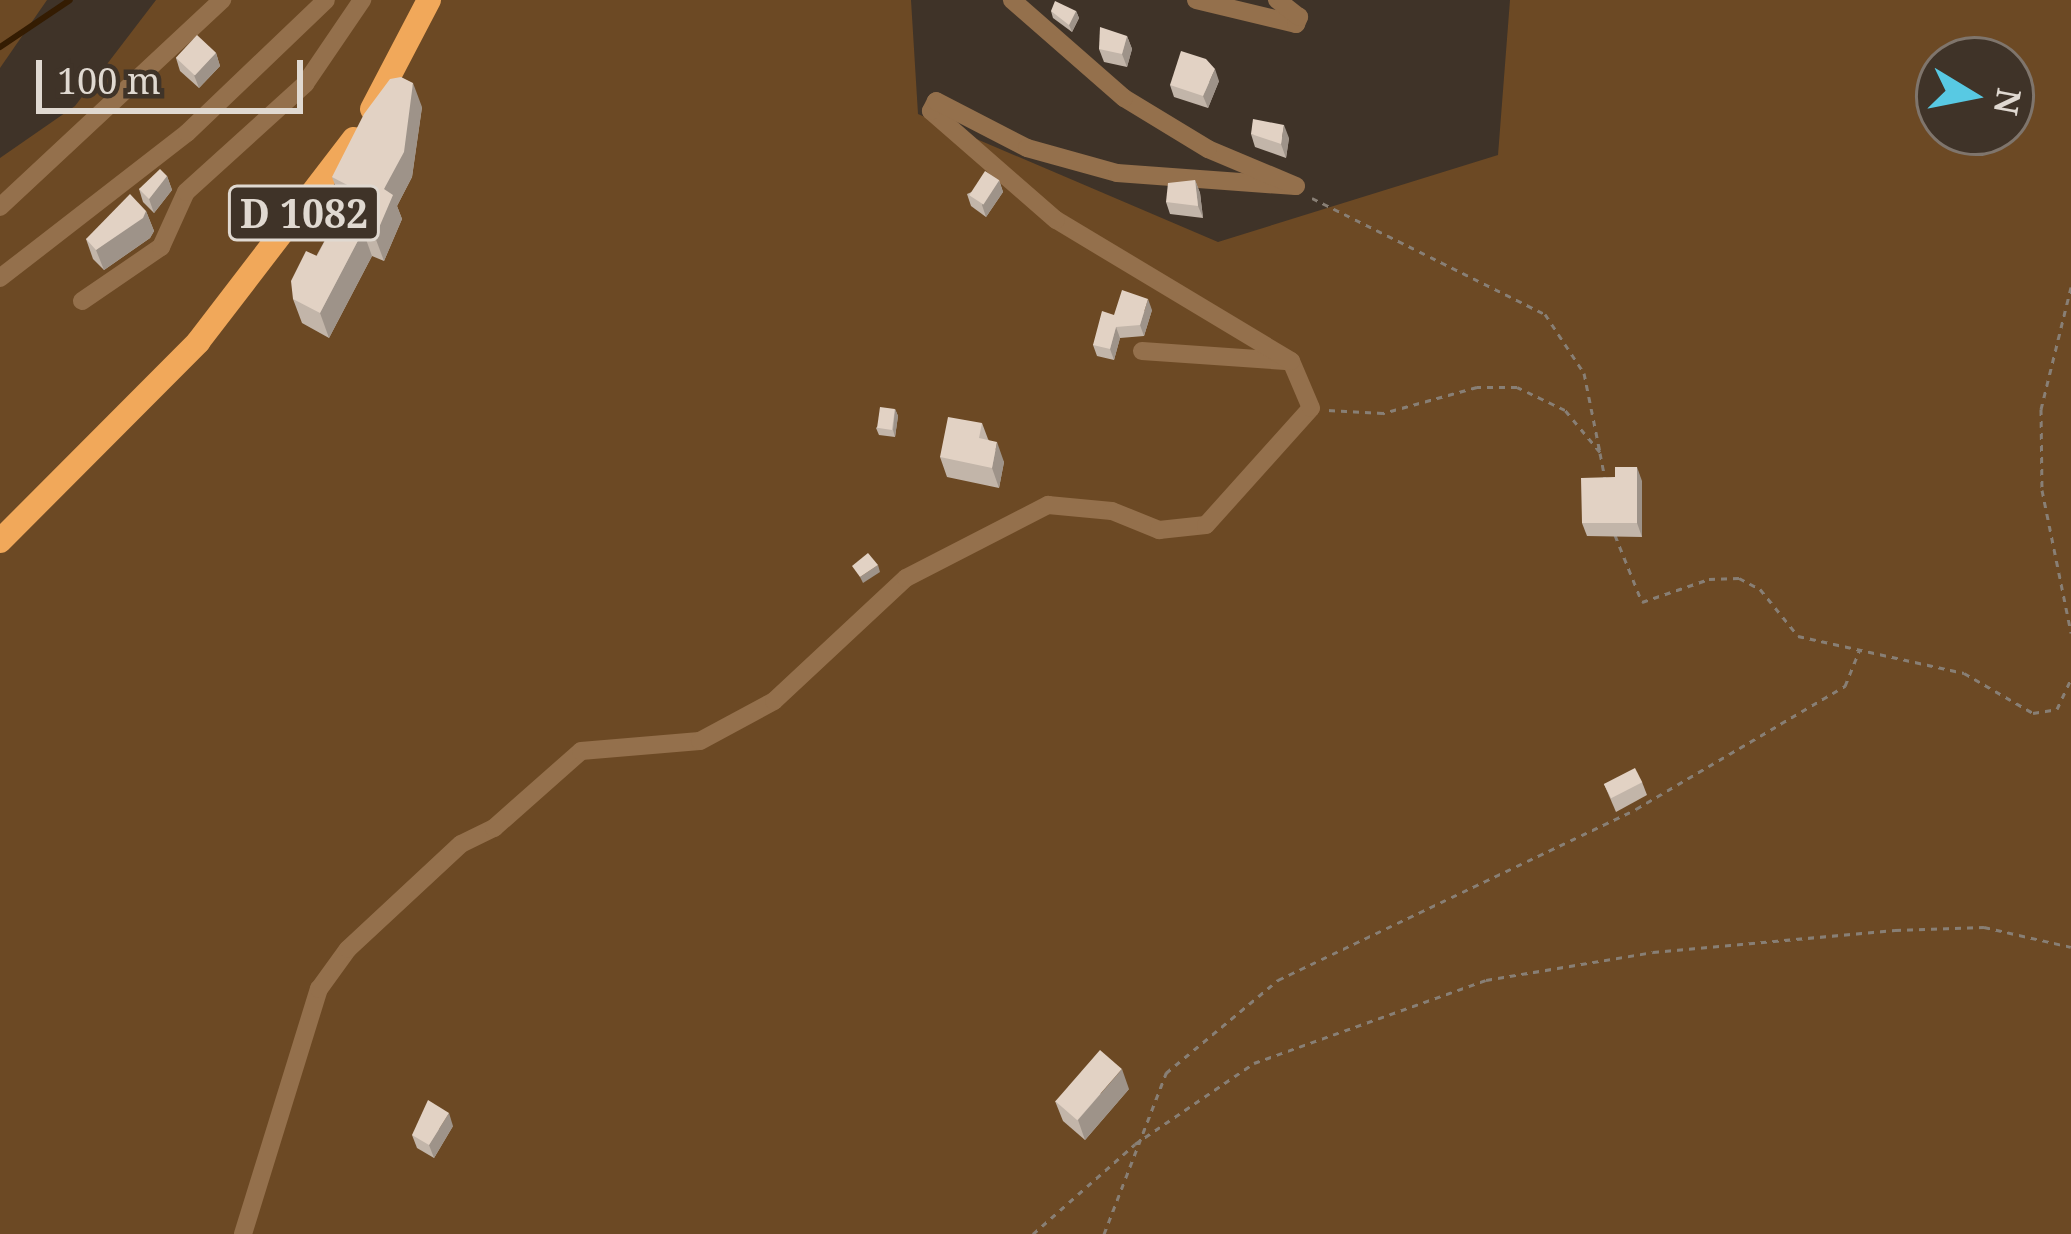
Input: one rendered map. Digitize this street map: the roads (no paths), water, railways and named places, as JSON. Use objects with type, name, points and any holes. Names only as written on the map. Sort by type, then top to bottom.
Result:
[{"type":"main road","name":"D 1082","points":[[0,542],[263,266],[355,138],[429,0]]},
{"type":"street","points":[[0,207],[222,0]]},
{"type":"street","points":[[0,278],[187,134],[326,0]]},
{"type":"street","points":[[82,301],[161,247],[186,192],[305,84],[362,0]]},
{"type":"street","points":[[243,1234],[319,989],[347,950],[460,844],[494,828],[581,751],[700,741],[774,701],[906,578],[1048,505],[1112,511],[1159,530],[1206,525],[1312,408],[1291,361],[1056,220],[929,103],[1028,148],[1117,173],[1296,186],[1208,149],[1124,98],[1012,0]]},
{"type":"street","points":[[1196,0],[1295,24],[1299,17],[1277,0]]},
{"type":"street","points":[[1142,351],[1291,361]]},
{"type":"waterway","points":[[0,47],[70,0]]}]
